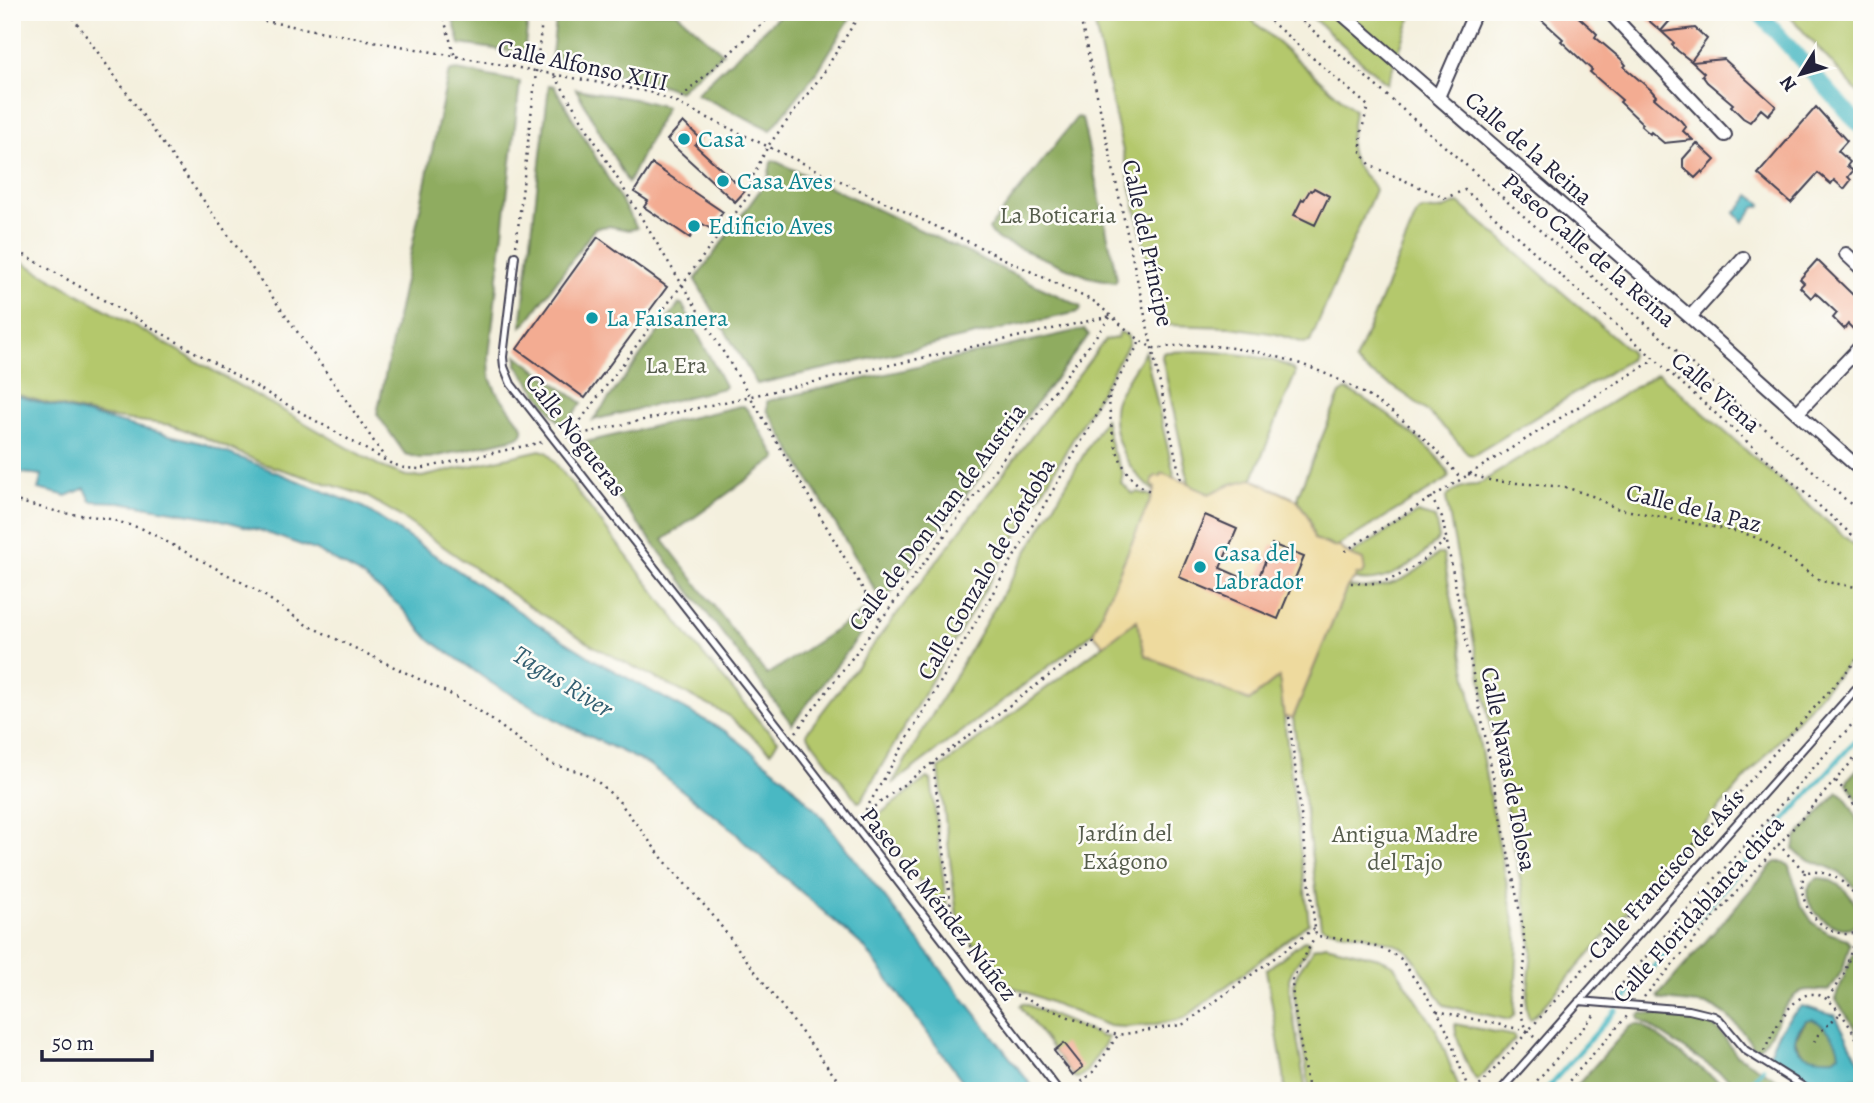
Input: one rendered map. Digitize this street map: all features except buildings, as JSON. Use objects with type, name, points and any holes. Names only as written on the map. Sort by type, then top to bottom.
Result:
[{"type":"street","name":"Calle de la Reina","points":[[1340,12],[1862,471]]},
{"type":"street","points":[[1438,97],[1475,12]]},
{"type":"street","points":[[1609,12],[1725,135]]},
{"type":"street","points":[[1846,254],[1862,269]]},
{"type":"street","points":[[1690,317],[1743,258]]},
{"type":"street","points":[[1797,413],[1862,345]]},
{"type":"lane","name":"Calle Nogueras","points":[[515,256],[503,356],[511,384],[789,740]]},
{"type":"lane","name":"Calle Francisco de Asís","points":[[1500,1091],[1862,682]]},
{"type":"lane","name":"Paseo de Méndez Núñez","points":[[789,740],[1059,1091]]},
{"type":"lane","points":[[1579,1001],[1689,1010],[1713,1016],[1745,1050],[1810,1091]]},
{"type":"path","points":[[69,12],[346,400],[381,455],[390,463]]},
{"type":"path","name":"Calle Alfonso XIII","points":[[216,12],[649,93],[677,103],[1095,302],[1153,348]]},
{"type":"path","points":[[442,12],[455,57]]},
{"type":"path","points":[[515,256],[543,12]]},
{"type":"path","points":[[677,103],[775,12]]},
{"type":"path","points":[[568,437],[749,195],[752,178],[768,146],[822,75],[861,12]]},
{"type":"path","name":"Calle del Príncipe","points":[[1079,12],[1181,481]]},
{"type":"path","name":"Calle Viena","points":[[1260,12],[1368,106],[1361,133],[1361,152],[1371,166],[1445,198],[1465,190],[1862,544]]},
{"type":"path","name":"Paseo Calle de la Reina","points":[[1292,12],[1862,514]]},
{"type":"path","points":[[555,75],[750,396],[881,620]]},
{"type":"path","points":[[12,248],[390,463],[419,469],[1112,315]]},
{"type":"path","name":"Calle de Don Juan de Austria","points":[[789,740],[1112,315]]},
{"type":"path","name":"Calle Gonzalo de Córdoba","points":[[933,763],[862,816],[1141,340]]},
{"type":"path","points":[[1153,348],[1202,346],[1238,349],[1285,358],[1324,372],[1356,388],[1400,417],[1433,447],[1461,479]]},
{"type":"path","points":[[1345,551],[1654,360]]},
{"type":"path","points":[[1109,396],[1109,415],[1122,462],[1135,482],[1153,493]]},
{"type":"path","name":"Calle de la Paz","points":[[1468,474],[1493,481],[1564,487],[1595,497],[1615,508],[1744,533],[1764,541],[1821,581],[1862,588]]},
{"type":"path","name":"Calle Navas de Tolosa","points":[[1431,497],[1442,517],[1447,540],[1523,928],[1525,956],[1520,1012],[1528,1031]]},
{"type":"path","points":[[12,500],[63,513],[106,518],[143,529],[258,591],[305,624],[453,696],[484,714],[551,764],[584,773],[599,783],[618,800],[663,859],[711,913],[846,1091]]},
{"type":"path","points":[[1351,583],[1375,583],[1398,576],[1447,540]]},
{"type":"path","points":[[1098,639],[933,763],[953,923],[1003,990],[1118,1035],[1186,1023],[1315,928]]},
{"type":"path","points":[[1475,1091],[1862,654]]},
{"type":"path","points":[[1528,1091],[1862,713]]},
{"type":"path","points":[[1289,717],[1316,936],[1292,980],[1308,1091]]},
{"type":"path","name":"Calle Floridablanca chica","points":[[1560,1091],[1862,750]]},
{"type":"path","points":[[1835,780],[1850,797],[1862,822]]},
{"type":"path","points":[[1778,844],[1805,872],[1823,872],[1838,878],[1862,906]]},
{"type":"path","points":[[1805,872],[1802,880],[1803,896],[1816,920],[1839,933],[1862,931]]},
{"type":"path","points":[[1828,998],[1845,972],[1853,944],[1862,931]]},
{"type":"path","points":[[1316,936],[1339,938],[1392,953],[1400,958],[1437,1011],[1469,1091]]},
{"type":"path","points":[[1760,1061],[1782,1017],[1804,995],[1828,998],[1853,1030],[1862,1050]]},
{"type":"path","points":[[1437,1011],[1528,1031],[1541,1044]]},
{"type":"path","points":[[1814,1042],[1822,1030],[1839,1015]]},
{"type":"path","points":[[1071,1091],[1093,1072],[1118,1035]]},
{"type":"green space","points":[[451,12],[529,12],[524,53],[460,44]]},
{"type":"green space","points":[[557,12],[676,12],[723,53],[679,91],[656,83],[551,62]]},
{"type":"green space","points":[[783,12],[854,12],[817,72],[771,130],[696,94]]},
{"type":"green space","points":[[1092,12],[1243,12],[1354,110],[1350,149],[1355,164],[1375,190],[1310,342],[1304,343],[1276,334],[1231,327],[1169,325],[1160,318]]},
{"type":"green space","points":[[1306,12],[1413,12],[1387,84]]},
{"type":"green space","points":[[1786,12],[1862,12],[1862,97]]},
{"type":"green space","points":[[457,70],[520,82],[489,356],[490,378],[496,391],[523,427],[523,432],[514,438],[430,458],[419,458],[405,454],[377,414],[448,75]]},
{"type":"green space","points":[[549,85],[554,86],[637,228],[595,228],[521,327]]},
{"type":"green space","points":[[576,89],[666,107],[628,183]]},
{"type":"green space","name":"La Boticaria","points":[[1077,117],[1082,118],[1117,278],[1115,282],[1089,277],[999,240],[989,229]]},
{"type":"green space","points":[[773,160],[1080,306],[1081,309],[1078,312],[757,384],[695,280],[768,179]]},
{"type":"green space","points":[[1459,203],[1629,350],[1631,355],[1629,360],[1474,455],[1468,454],[1445,428],[1419,405],[1355,361],[1417,213],[1422,210],[1440,210]]},
{"type":"green space","points":[[12,256],[382,467],[406,476],[422,477],[540,450],[547,452],[696,646],[778,740],[771,752],[726,714],[595,647],[364,495],[264,464],[171,425],[106,417],[12,393]]},
{"type":"green space","name":"La Era","points":[[679,304],[682,304],[724,388],[593,420]]},
{"type":"green space","points":[[1084,329],[1089,335],[883,603],[767,410],[767,401]]},
{"type":"green space","points":[[1120,332],[1127,335],[1128,345],[858,802],[807,732],[1105,340],[1117,338]]},
{"type":"green space","points":[[1145,351],[1175,479],[1160,476],[1152,479],[1155,488],[1153,490],[1128,463],[1118,439],[1114,415],[1117,398]]},
{"type":"green space","points":[[1197,351],[1263,358],[1295,371],[1253,478],[1210,494],[1189,483],[1162,357],[1166,352]]},
{"type":"green space","points":[[517,356],[582,403],[568,422],[558,421],[517,365]]},
{"type":"green space","points":[[1658,373],[1862,552],[1862,647],[1531,1020],[1526,1008],[1532,951],[1528,920],[1446,498],[1460,488],[1477,485]]},
{"type":"green space","points":[[1346,390],[1371,403],[1405,428],[1435,455],[1449,477],[1336,547],[1314,539],[1309,518],[1298,501],[1298,495],[1340,394]]},
{"type":"green space","points":[[744,406],[749,412],[777,458],[663,540],[767,675],[864,611],[871,620],[792,724],[577,444]]},
{"type":"green space","points":[[1105,418],[1112,450],[1123,473],[1121,483],[1133,494],[1138,492],[1152,496],[1093,633],[892,784]]},
{"type":"green space","points":[[1417,513],[1435,518],[1439,538],[1402,570],[1379,579],[1355,579],[1356,574],[1363,573],[1350,555]]},
{"type":"green space","name":"Antigua Madre del Tajo","points":[[1438,554],[1443,554],[1518,942],[1514,1015],[1509,1020],[1444,1005],[1415,960],[1401,947],[1364,935],[1321,926],[1293,718],[1347,587],[1374,587],[1397,582],[1417,571]]},
{"type":"green space","name":"Jardín del Exágono","points":[[1137,620],[1145,655],[1249,701],[1279,677],[1309,923],[1186,1017],[1151,1025],[1123,1027],[1109,1026],[1003,983],[958,924],[939,769]]},
{"type":"green space","points":[[1862,764],[1862,803],[1861,803],[1847,783]]},
{"type":"green space","points":[[927,778],[931,780],[947,910],[944,913],[874,822],[876,817]]},
{"type":"green space","points":[[1838,792],[1849,804],[1859,825],[1862,897],[1843,875],[1805,858],[1794,849],[1796,838]]},
{"type":"green space","points":[[1777,862],[1790,866],[1800,903],[1813,923],[1829,933],[1847,939],[1850,944],[1843,969],[1830,990],[1805,990],[1794,996],[1787,1003],[1768,1037],[1757,1048],[1753,1047],[1734,1022],[1708,1005],[1663,1000],[1658,996]]},
{"type":"green space","points":[[1818,878],[1838,885],[1851,897],[1858,910],[1853,926],[1844,928],[1833,925],[1813,909],[1808,898],[1809,887]]},
{"type":"green space","points":[[1305,940],[1309,942],[1307,950],[1289,979],[1306,1091],[1285,1091],[1266,970]]},
{"type":"green space","points":[[1857,944],[1862,944],[1862,1044],[1855,1027],[1835,999]]},
{"type":"green space","points":[[1326,945],[1393,964],[1437,1031],[1460,1091],[1310,1091],[1294,982],[1314,948]]},
{"type":"green space","points":[[1023,1003],[1108,1037],[1086,1072],[1078,1078],[1074,1077],[1020,1006]]},
{"type":"green space","points":[[1642,1013],[1703,1019],[1720,1032],[1737,1055],[1796,1091],[1748,1091],[1639,1019],[1638,1016]]},
{"type":"green space","points":[[1807,1019],[1819,1022],[1829,1030],[1838,1048],[1839,1054],[1835,1058],[1816,1058],[1805,1054],[1797,1046],[1795,1039]]},
{"type":"green space","points":[[1455,1024],[1514,1036],[1515,1039],[1477,1081],[1463,1053]]},
{"type":"green space","points":[[1636,1024],[1643,1026],[1732,1091],[1572,1091],[1629,1027]]},
{"type":"green space","points":[[1857,1081],[1862,1091],[1824,1091],[1835,1085]]},
{"type":"sand","points":[[1161,473],[1209,494],[1231,484],[1252,479],[1297,500],[1309,518],[1314,539],[1333,547],[1338,546],[1363,560],[1365,571],[1356,575],[1347,587],[1293,718],[1284,717],[1279,677],[1249,701],[1145,655],[1137,620],[1104,645],[1093,633],[1152,496],[1155,488],[1152,479]]},
{"type":"water","points":[[1750,195],[1762,204],[1755,207],[1743,222],[1735,213]]},
{"type":"water","name":"Tagus River","points":[[12,394],[205,444],[361,506],[598,662],[727,732],[783,776],[821,816],[1036,1091],[970,1091],[864,947],[733,830],[648,764],[562,723],[493,684],[429,639],[400,606],[358,573],[315,550],[259,530],[214,518],[120,502],[91,501],[85,488],[67,496],[38,489],[42,475],[12,472]]},
{"type":"water","points":[[1802,1006],[1835,1015],[1862,1066],[1862,1078],[1840,1079],[1825,1087],[1769,1057],[1777,1036]],"holes":[[[1806,1020],[1817,1022],[1830,1033],[1836,1043],[1839,1054],[1835,1058],[1808,1055],[1797,1048],[1796,1035]]]},
{"type":"waterway","points":[[1758,12],[1862,128]]},
{"type":"waterway","points":[[1626,998],[1862,733]]},
{"type":"waterway","points":[[1545,1091],[1616,1010]]},
{"type":"waterway","points":[[1744,1091],[1763,1068]]},
{"type":"place","name":"Casa","points":[[684,139]]},
{"type":"place","name":"Casa Aves","points":[[723,181]]},
{"type":"place","name":"Edificio Aves","points":[[694,226]]},
{"type":"place","name":"La Faisanera","points":[[592,318]]},
{"type":"place","name":"Casa del Labrador","points":[[1200,567]]}]
